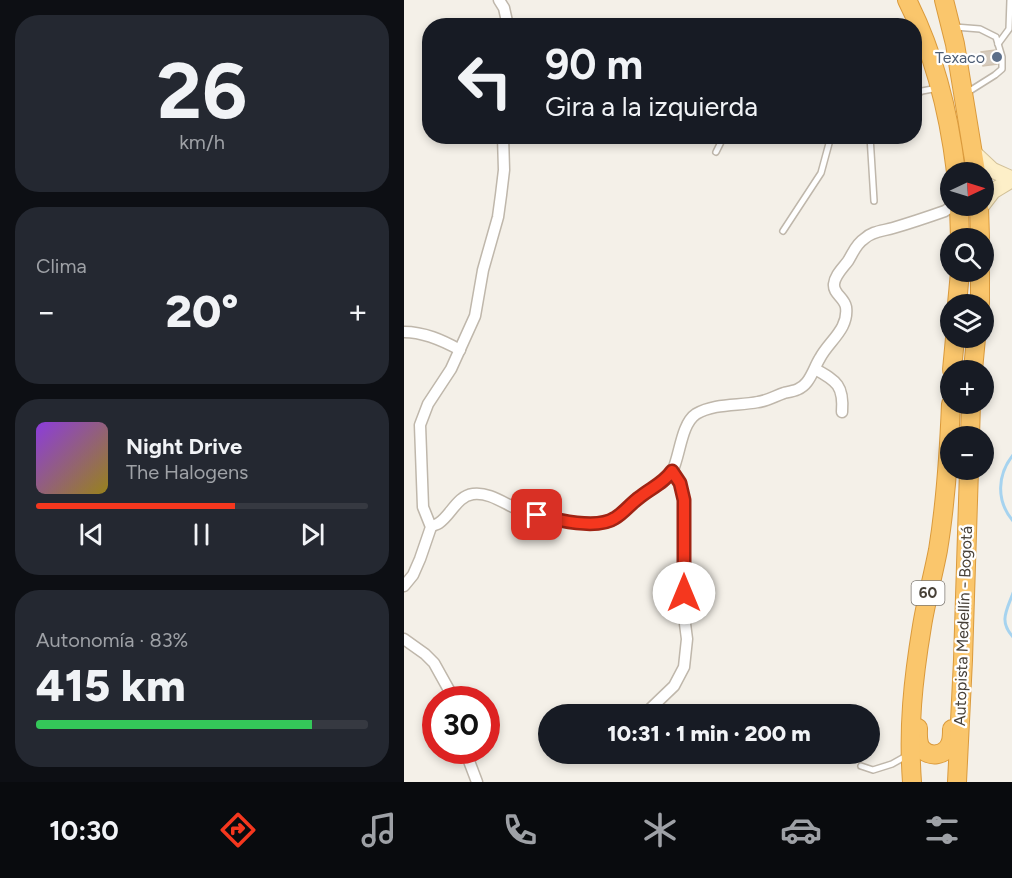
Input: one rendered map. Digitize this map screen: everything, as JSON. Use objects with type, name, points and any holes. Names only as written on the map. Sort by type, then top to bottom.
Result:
[{"type":"highway","points":[[907,0],[912,18]]},
{"type":"highway","points":[[944,0],[955,44],[975,162]]},
{"type":"highway","points":[[922,42],[933,63],[931,89],[954,162]]},
{"type":"highway","name":"Autopista Medellín - Bogotá","points":[[912,782],[910,754],[912,694],[922,626],[944,513],[950,414]]},
{"type":"highway","name":"Autopista Medellín - Bogotá","points":[[957,782],[969,480]]},
{"type":"highway","points":[[922,626],[928,644],[920,695],[918,742],[926,753],[939,754],[950,746],[954,676],[963,660]]},
{"type":"main road","points":[[974,153],[992,170],[1012,179]]},
{"type":"main road","points":[[994,190],[1012,179]]},
{"type":"street","points":[[499,0],[506,18]]},
{"type":"street","points":[[404,586],[413,575],[431,526],[423,507],[420,424],[428,404],[451,369],[475,316],[485,261],[497,217],[504,170],[503,144]]},
{"type":"street","points":[[431,526],[439,523],[464,497],[472,494],[490,496],[537,515],[576,523],[609,521],[616,518],[641,496],[666,479],[672,471],[686,428],[694,416],[730,404],[760,402],[792,392],[807,382],[823,352],[842,328],[846,308],[835,292],[834,283],[858,243],[874,232],[891,229],[940,213]]},
{"type":"street","points":[[404,332],[423,333],[460,350]]},
{"type":"street","points":[[815,369],[830,378],[840,388],[843,400],[842,412]]},
{"type":"street","points":[[655,704],[674,686],[684,667],[687,639],[684,616],[684,500],[680,483],[672,471]]},
{"type":"street","points":[[404,639],[434,663],[447,686]]},
{"type":"street","points":[[470,764],[477,782]]},
{"type":"lane","points":[[998,44],[1009,29],[1010,0]]},
{"type":"lane","points":[[951,27],[980,29],[996,36],[1002,57],[1002,69],[964,94]]},
{"type":"lane","points":[[922,90],[931,89]]},
{"type":"lane","points":[[922,93],[931,89]]},
{"type":"lane","points":[[716,152],[720,144]]},
{"type":"lane","points":[[783,231],[821,174],[830,144]]},
{"type":"lane","points":[[870,144],[874,201]]},
{"type":"lane","points":[[861,766],[873,770],[892,764],[910,754]]},
{"type":"building","points":[[995,50],[997,64],[983,66],[981,52]]},
{"type":"waterway","points":[[1013,455],[1001,479],[1001,497],[1013,521]]},
{"type":"waterway","points":[[1013,593],[1005,616],[1006,626],[1013,637]]},
{"type":"place","name":"Texaco","points":[[997,57]]},
{"type":"route","points":[[537,515],[576,523],[609,521],[666,479],[672,471],[680,483],[684,500],[684,593]]}]
